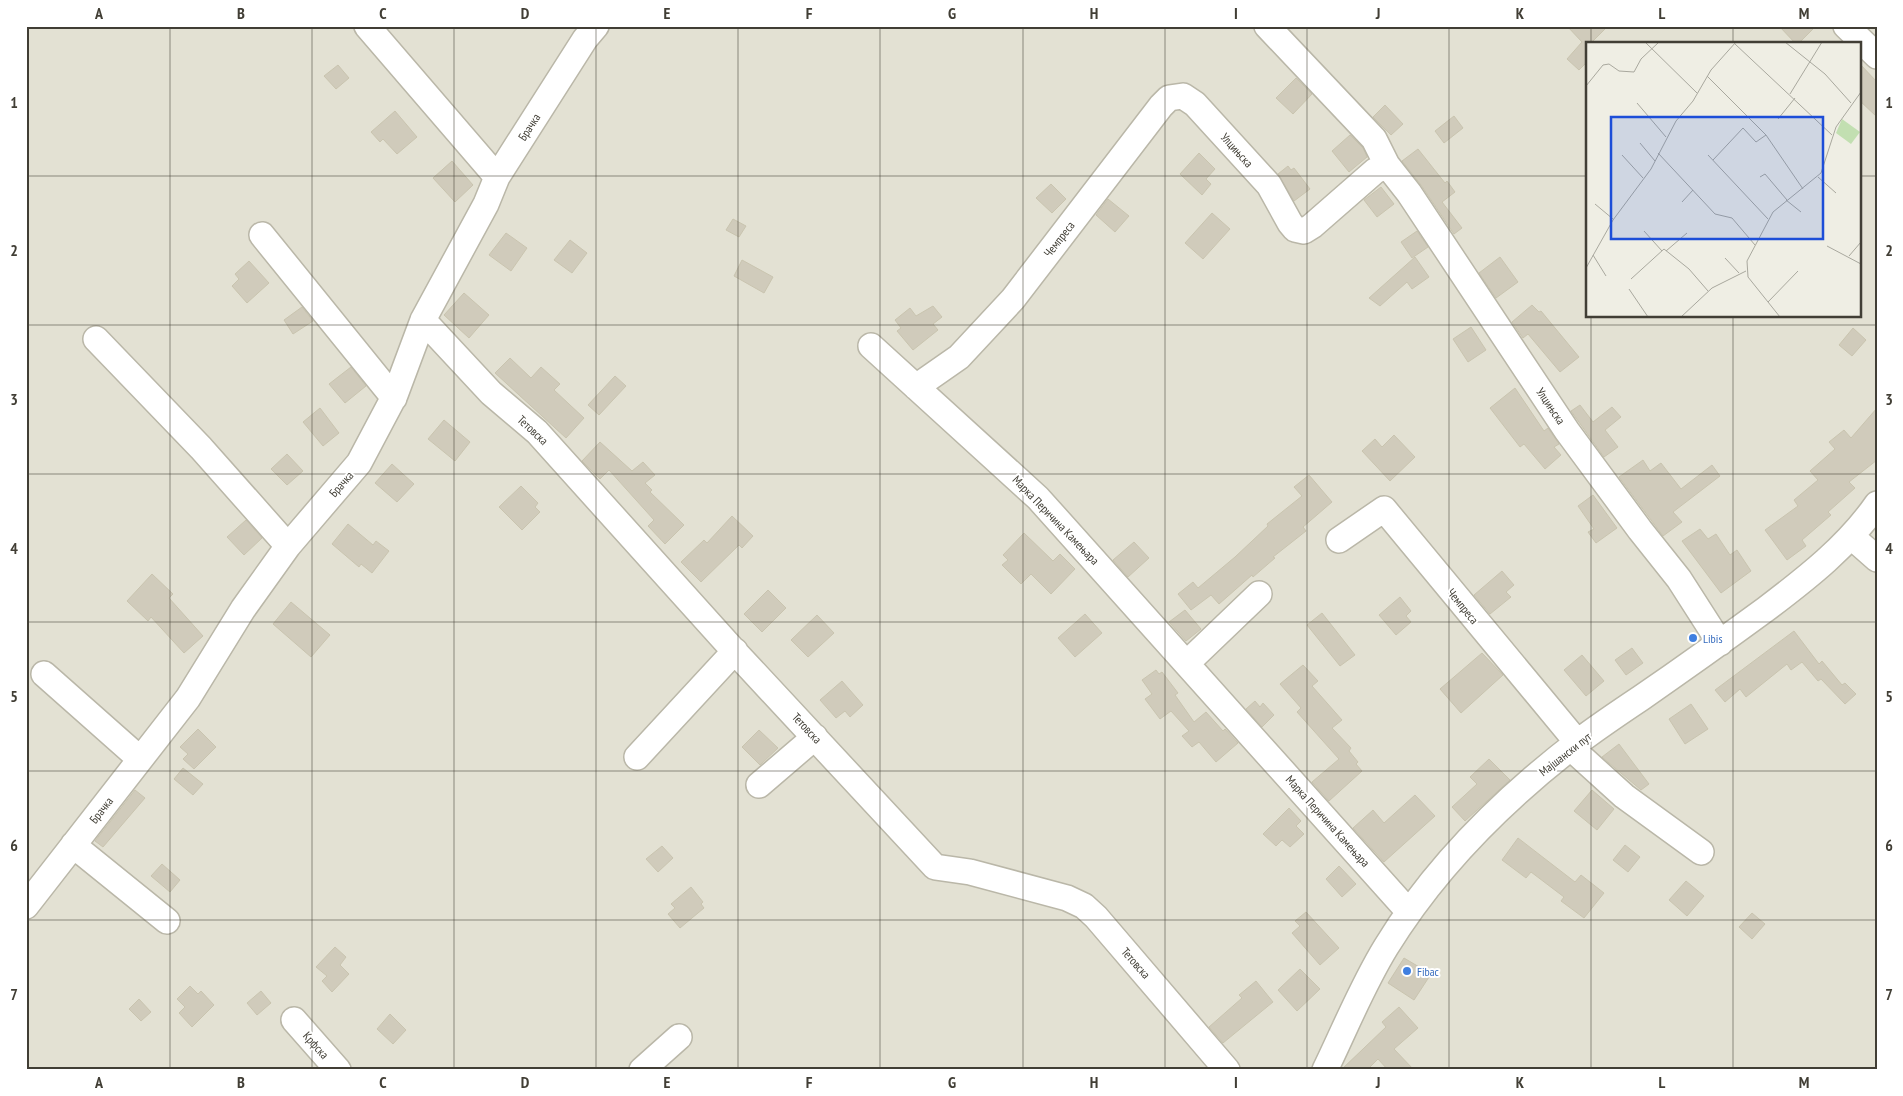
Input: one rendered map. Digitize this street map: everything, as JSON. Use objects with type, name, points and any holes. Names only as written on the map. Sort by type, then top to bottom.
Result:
[{"type":"street","points":[[367,26],[497,177]]},
{"type":"street","name":"Брачка","points":[[26,906],[188,698],[243,609],[288,546],[359,463],[394,398],[423,320],[486,204],[497,177],[585,39],[596,26]]},
{"type":"street","name":"Улцињска","points":[[1267,26],[1374,139],[1387,165],[1409,193],[1567,431],[1640,530],[1679,579],[1720,643]]},
{"type":"street","points":[[1846,26],[1877,56]]},
{"type":"street","name":"Чемпреса","points":[[916,387],[959,357],[1013,299],[1169,98],[1183,96],[1195,104]]},
{"type":"street","name":"Улцињска","points":[[1195,104],[1268,185],[1295,229],[1304,231],[1312,226],[1375,171],[1387,165]]},
{"type":"street","points":[[262,235],[394,398]]},
{"type":"street","name":"Тетовска","points":[[423,320],[491,393],[538,432],[735,651],[935,868],[970,872],[1067,898],[1084,906],[1096,917],[1227,1070]]},
{"type":"street","points":[[96,340],[201,448],[288,546]]},
{"type":"street","name":"Марка Перичина Камењара","points":[[871,346],[1038,498],[1409,912]]},
{"type":"street","name":"Мајшански пут","points":[[1325,1070],[1373,970],[1409,912],[1461,849],[1516,793],[1574,745],[1720,643],[1788,592],[1852,537],[1877,504]]},
{"type":"street","name":"Чемпреса","points":[[1339,540],[1384,509],[1574,745]]},
{"type":"street","points":[[1852,537],[1877,559]]},
{"type":"street","points":[[1187,663],[1259,594]]},
{"type":"street","points":[[637,758],[735,651]]},
{"type":"street","points":[[44,674],[140,759]]},
{"type":"street","points":[[759,785],[816,737]]},
{"type":"street","points":[[1574,745],[1624,796],[1701,852]]},
{"type":"street","points":[[73,845],[167,921]]},
{"type":"street","name":"Крфска","points":[[294,1020],[338,1070]]},
{"type":"street","points":[[642,1070],[678,1037]]},
{"type":"shaded area","points":[[26,26],[1877,26],[1877,1070],[26,1070]]},
{"type":"building","points":[[1567,26],[1608,26],[1592,42],[1586,42],[1586,63],[1579,70],[1567,59],[1582,42]]},
{"type":"building","points":[[1779,26],[1816,26],[1800,42],[1794,42]]},
{"type":"building","points":[[1860,64],[1877,82],[1877,117],[1860,101]]},
{"type":"building","points":[[338,65],[349,78],[336,89],[324,76]]},
{"type":"building","points":[[1296,78],[1312,94],[1293,114],[1276,98]]},
{"type":"building","points":[[1385,105],[1403,124],[1391,135],[1373,117]]},
{"type":"building","points":[[395,111],[417,137],[397,154],[383,139],[380,142],[371,132]]},
{"type":"building","points":[[1454,116],[1463,128],[1444,143],[1435,131]]},
{"type":"building","points":[[1350,135],[1363,148],[1367,157],[1349,172],[1332,151]]},
{"type":"building","points":[[1418,149],[1445,183],[1447,181],[1455,192],[1442,202],[1462,228],[1454,234],[1421,185],[1402,161]]},
{"type":"building","points":[[1199,153],[1215,169],[1206,179],[1211,184],[1202,195],[1180,174]]},
{"type":"building","points":[[452,161],[473,185],[455,202],[433,178]]},
{"type":"building","points":[[1288,166],[1291,170],[1294,168],[1310,189],[1294,201],[1278,174]]},
{"type":"building","points":[[1051,184],[1066,199],[1052,213],[1036,198]]},
{"type":"building","points":[[1381,187],[1394,204],[1377,217],[1364,200]]},
{"type":"building","points":[[1108,199],[1129,216],[1115,232],[1096,215]]},
{"type":"building","points":[[1212,213],[1230,229],[1203,259],[1185,243]]},
{"type":"building","points":[[733,219],[746,226],[739,237],[726,230]]},
{"type":"building","points":[[1417,231],[1428,247],[1412,258],[1401,242]]},
{"type":"building","points":[[506,233],[527,248],[511,271],[489,255]]},
{"type":"building","points":[[570,240],[587,253],[572,273],[554,260]]},
{"type":"building","points":[[1415,257],[1429,277],[1412,289],[1407,282],[1380,306],[1369,298]]},
{"type":"building","points":[[1500,257],[1518,282],[1496,298],[1479,273]]},
{"type":"building","points":[[742,260],[773,277],[764,293],[734,276]]},
{"type":"building","points":[[249,261],[269,283],[247,303],[232,286],[239,279],[235,274]]},
{"type":"building","points":[[464,293],[489,315],[469,338],[444,315]]},
{"type":"building","points":[[1532,305],[1539,312],[1541,311],[1579,357],[1560,372],[1528,334],[1523,338],[1512,322]]},
{"type":"building","points":[[933,306],[942,317],[933,324],[938,330],[913,350],[897,331],[901,328],[895,320],[910,308],[916,316]]},
{"type":"building","points":[[302,307],[313,321],[293,334],[284,320]]},
{"type":"building","points":[[1471,327],[1486,350],[1468,362],[1453,339]]},
{"type":"building","points":[[1853,328],[1866,340],[1852,356],[1839,345]]},
{"type":"building","points":[[510,358],[531,378],[541,367],[560,384],[554,390],[584,418],[566,438],[495,373]]},
{"type":"building","points":[[351,367],[366,386],[345,403],[329,384]]},
{"type":"building","points":[[615,376],[626,386],[599,415],[588,405]]},
{"type":"building","points":[[1515,388],[1544,431],[1548,428],[1559,444],[1554,447],[1561,455],[1545,469],[1524,444],[1520,447],[1490,408]]},
{"type":"building","points":[[1580,405],[1593,422],[1612,407],[1621,417],[1605,430],[1618,447],[1604,457],[1571,411]]},
{"type":"building","points":[[320,408],[339,433],[323,446],[303,422]]},
{"type":"building","points":[[1877,408],[1877,460],[1849,482],[1855,488],[1828,512],[1831,515],[1802,540],[1806,546],[1787,560],[1765,530],[1798,506],[1794,500],[1818,480],[1810,471],[1835,449],[1829,442],[1844,430],[1851,438]]},
{"type":"building","points":[[444,420],[470,442],[455,461],[428,439]]},
{"type":"building","points":[[1394,435],[1415,457],[1390,481],[1362,451],[1375,439],[1382,447]]},
{"type":"building","points":[[600,442],[632,471],[643,462],[655,475],[645,483],[652,490],[650,492],[684,525],[665,544],[648,526],[654,520],[609,470],[600,479],[582,461]]},
{"type":"building","points":[[287,454],[303,471],[287,485],[271,469]]},
{"type":"building","points":[[1643,460],[1650,471],[1661,463],[1681,489],[1712,465],[1720,476],[1673,512],[1682,522],[1663,536],[1619,477]]},
{"type":"building","points":[[392,464],[414,484],[397,502],[375,483]]},
{"type":"building","points":[[1309,475],[1332,502],[1303,527],[1306,531],[1219,604],[1211,595],[1191,610],[1178,594],[1193,582],[1198,588],[1235,557],[1268,526],[1267,524],[1302,496],[1294,487]]},
{"type":"building","points":[[521,486],[538,503],[535,507],[540,512],[522,530],[499,507]]},
{"type":"building","points":[[1593,495],[1617,528],[1596,543],[1588,532],[1594,529],[1578,506]]},
{"type":"building","points":[[732,516],[753,536],[742,548],[739,545],[701,582],[681,562],[704,540],[707,543]]},
{"type":"building","points":[[246,520],[262,538],[244,555],[227,537]]},
{"type":"building","points":[[348,524],[373,545],[376,541],[389,551],[372,573],[361,564],[359,567],[332,544]]},
{"type":"building","points":[[1700,529],[1708,539],[1716,534],[1730,555],[1737,550],[1751,571],[1721,593],[1682,541]]},
{"type":"building","points":[[1024,533],[1053,561],[1060,554],[1075,569],[1051,594],[1031,574],[1021,584],[1002,565],[1008,560],[1003,555]]},
{"type":"building","points":[[1134,542],[1149,558],[1128,577],[1113,560]]},
{"type":"building","points":[[1502,571],[1514,585],[1506,592],[1511,597],[1490,614],[1474,595]]},
{"type":"building","points":[[152,574],[173,594],[169,598],[203,636],[184,653],[151,617],[148,621],[127,601]]},
{"type":"building","points":[[768,590],[786,608],[762,632],[744,614]]},
{"type":"building","points":[[1400,597],[1411,611],[1406,616],[1411,622],[1396,635],[1379,615]]},
{"type":"building","points":[[291,602],[330,635],[311,657],[273,624]]},
{"type":"building","points":[[1185,610],[1201,629],[1186,641],[1169,622]]},
{"type":"building","points":[[1322,613],[1355,655],[1340,666],[1307,625]]},
{"type":"building","points":[[1085,614],[1102,633],[1075,657],[1058,638]]},
{"type":"building","points":[[817,615],[834,633],[808,657],[791,640]]},
{"type":"building","points":[[1794,631],[1819,664],[1822,661],[1842,685],[1845,683],[1856,694],[1845,704],[1821,679],[1818,681],[1802,662],[1791,670],[1787,664],[1746,697],[1740,689],[1725,702],[1715,690]]},
{"type":"building","points":[[1632,648],[1643,663],[1626,675],[1615,660]]},
{"type":"building","points":[[1482,653],[1503,675],[1461,713],[1440,689]]},
{"type":"building","points":[[1582,655],[1604,681],[1586,696],[1564,670]]},
{"type":"building","points":[[1303,665],[1318,681],[1312,686],[1342,720],[1332,728],[1351,748],[1349,751],[1358,762],[1356,764],[1362,771],[1329,801],[1312,782],[1339,759],[1297,712],[1301,708],[1280,684]]},
{"type":"building","points":[[1156,670],[1159,674],[1162,672],[1178,693],[1175,695],[1194,722],[1206,712],[1223,731],[1225,729],[1238,743],[1216,762],[1199,742],[1192,747],[1182,736],[1189,731],[1171,711],[1160,719],[1145,699],[1152,694],[1142,680]]},
{"type":"building","points":[[842,681],[863,705],[850,717],[845,711],[836,718],[820,700]]},
{"type":"building","points":[[1255,701],[1260,707],[1263,703],[1274,715],[1262,727],[1246,709]]},
{"type":"building","points":[[1691,704],[1708,729],[1685,744],[1669,719]]},
{"type":"building","points":[[198,729],[216,747],[194,769],[183,759],[188,754],[180,747]]},
{"type":"building","points":[[759,730],[778,748],[760,765],[742,747]]},
{"type":"building","points":[[1619,744],[1649,784],[1641,790],[1602,757]]},
{"type":"building","points":[[1489,759],[1510,780],[1465,821],[1452,807],[1477,784],[1470,777]]},
{"type":"building","points":[[183,768],[203,784],[193,795],[174,779]]},
{"type":"building","points":[[135,790],[145,798],[103,847],[95,841]]},
{"type":"building","points":[[1592,790],[1614,809],[1597,830],[1574,811]]},
{"type":"building","points":[[1415,795],[1435,816],[1384,862],[1353,828],[1373,810],[1384,823]]},
{"type":"building","points":[[1289,808],[1301,821],[1296,826],[1304,834],[1290,847],[1282,840],[1276,846],[1263,834]]},
{"type":"building","points":[[1518,838],[1575,882],[1581,875],[1604,893],[1584,918],[1561,901],[1564,897],[1531,872],[1526,878],[1502,860]]},
{"type":"building","points":[[1625,845],[1640,857],[1628,872],[1613,860]]},
{"type":"building","points":[[662,846],[673,858],[658,872],[646,859]]},
{"type":"building","points":[[162,864],[180,880],[170,892],[151,876]]},
{"type":"building","points":[[1339,866],[1356,884],[1342,897],[1326,879]]},
{"type":"building","points":[[1686,881],[1704,896],[1687,916],[1669,900]]},
{"type":"building","points":[[691,887],[703,902],[701,904],[704,908],[680,928],[668,914],[675,908],[671,904]]},
{"type":"building","points":[[1306,912],[1339,948],[1320,965],[1292,933],[1300,926],[1295,921]]},
{"type":"building","points":[[1752,913],[1765,924],[1752,939],[1739,927]]},
{"type":"building","points":[[335,947],[346,957],[340,965],[349,974],[332,992],[322,981],[327,976],[316,967]]},
{"type":"building","points":[[1404,958],[1431,974],[1414,1000],[1388,983]]},
{"type":"building","points":[[1300,969],[1320,989],[1297,1011],[1278,990]]},
{"type":"building","points":[[1256,981],[1273,1002],[1223,1043],[1209,1027],[1242,998],[1239,995]]},
{"type":"building","points":[[190,986],[198,994],[201,991],[214,1005],[192,1027],[179,1013],[185,1007],[177,999]]},
{"type":"building","points":[[261,991],[271,1003],[257,1015],[247,1003]]},
{"type":"building","points":[[139,999],[151,1012],[141,1021],[129,1009]]},
{"type":"building","points":[[1399,1007],[1418,1028],[1394,1049],[1414,1070],[1388,1070],[1378,1059],[1367,1070],[1341,1070],[1386,1027],[1382,1022]]},
{"type":"building","points":[[390,1014],[406,1030],[393,1044],[377,1029]]},
{"type":"place","name":"Libis","points":[[1693,638]]},
{"type":"place","name":"Fibac","points":[[1407,971]]}]
